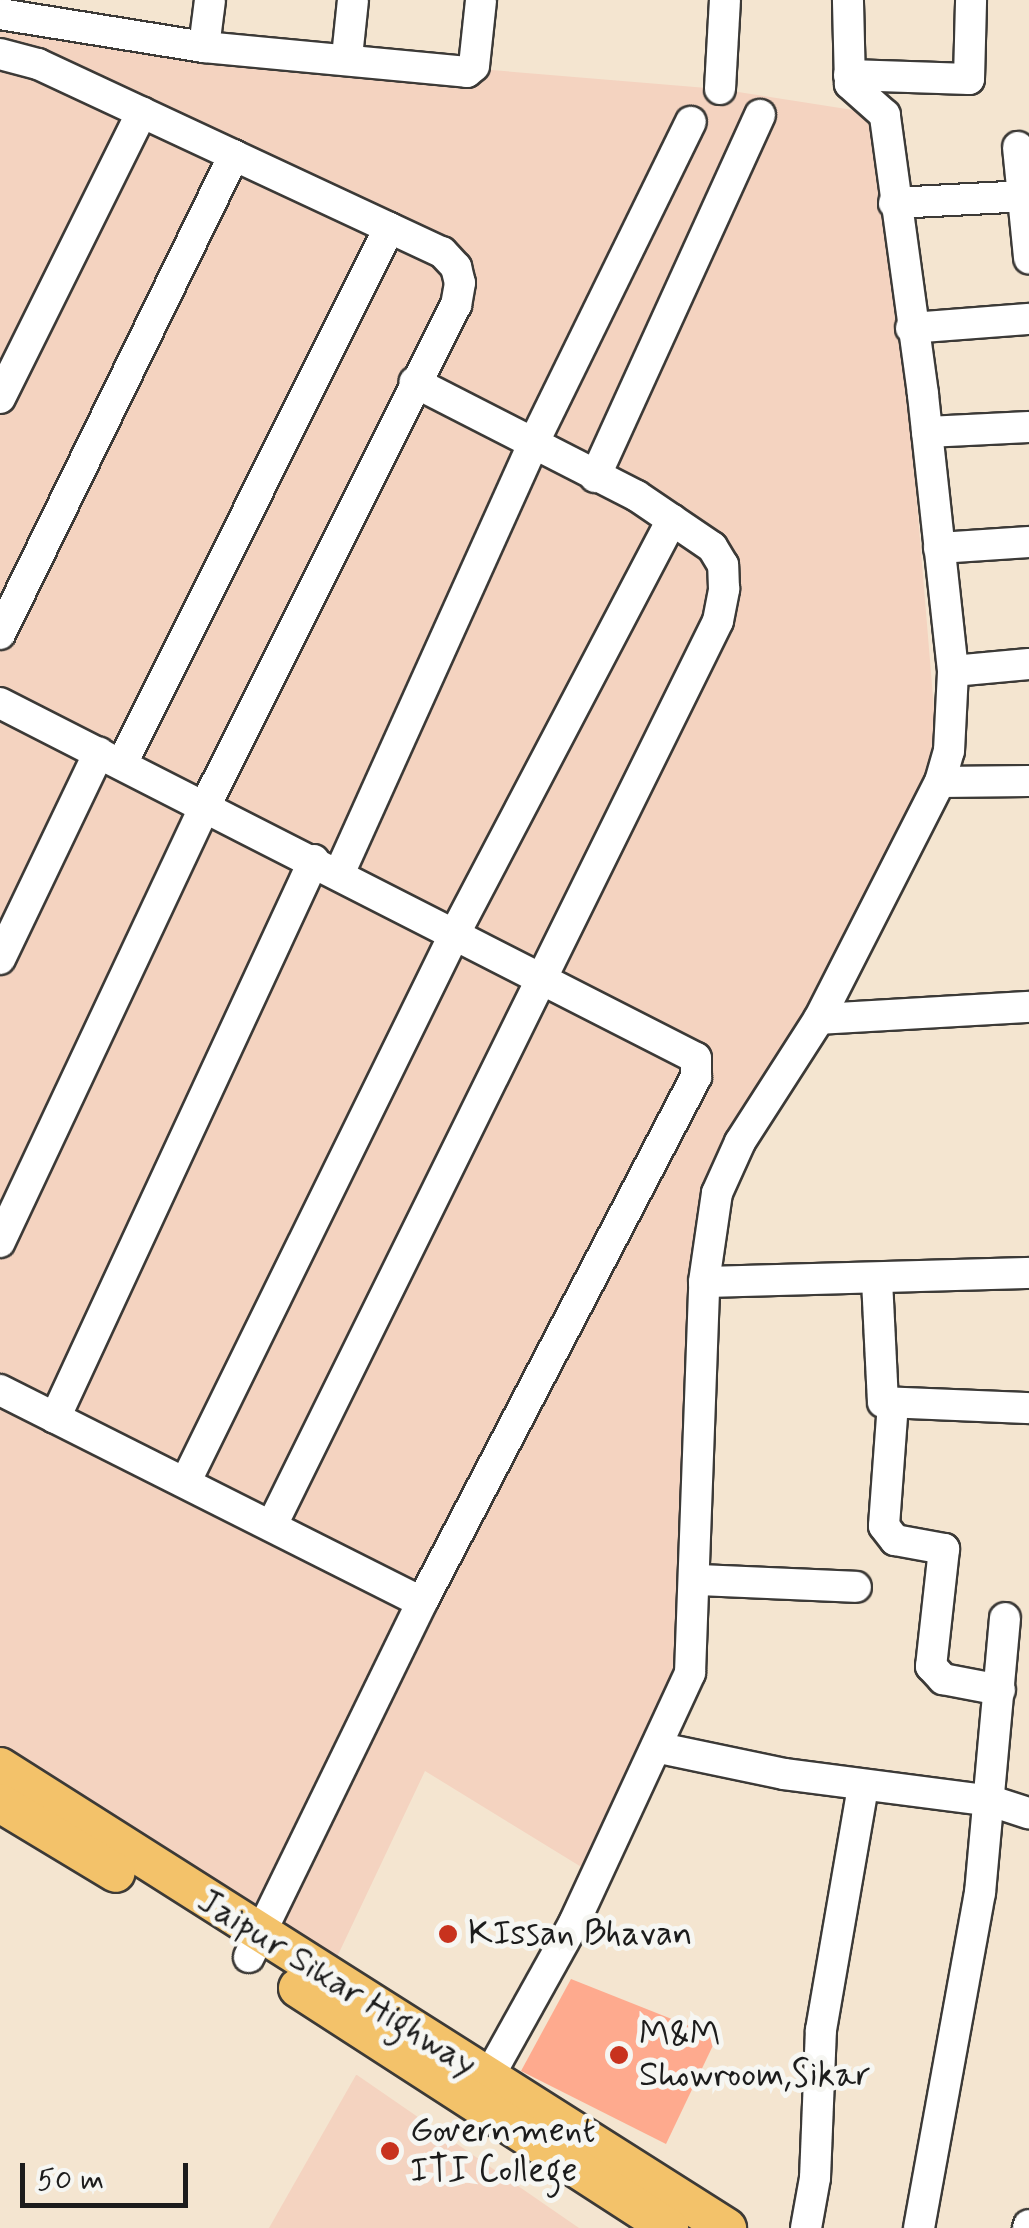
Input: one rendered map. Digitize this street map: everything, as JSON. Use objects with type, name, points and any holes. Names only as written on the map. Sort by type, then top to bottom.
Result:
[{"type":"main road","name":"Jaipur Sikar Highway","points":[[0,1767],[256,1947],[482,2090],[727,2228]]},
{"type":"main road","name":"Jaipur Sikar Highway","points":[[0,1803],[256,1947]]},
{"type":"main road","name":"Jaipur Sikar Highway","points":[[482,2090],[670,2228]]},
{"type":"street","points":[[204,47],[210,0]]},
{"type":"street","points":[[347,58],[353,0]]},
{"type":"street","points":[[0,14],[88,13],[204,47],[471,70],[481,0]]},
{"type":"street","points":[[720,89],[725,0]]},
{"type":"street","points":[[482,2090],[660,1748],[690,1673],[697,1580],[704,1282],[708,1229],[725,1176],[819,1019],[940,782],[953,670],[927,432],[884,115],[853,94],[848,0]]},
{"type":"street","points":[[850,75],[969,79],[971,0]]},
{"type":"street","points":[[0,54],[38,64],[442,252],[456,267],[460,283],[456,305],[204,806],[0,1242]]},
{"type":"street","points":[[0,398],[142,112]]},
{"type":"street","points":[[595,477],[760,115]]},
{"type":"street","points":[[55,1418],[691,122]]},
{"type":"street","points":[[1018,147],[1026,196],[1029,258]]},
{"type":"street","points":[[0,634],[234,155]]},
{"type":"street","points":[[894,203],[1026,196]]},
{"type":"street","points":[[0,959],[111,758],[389,228]]},
{"type":"street","points":[[911,328],[1029,318]]},
{"type":"street","points":[[272,1525],[718,622],[723,565],[712,547],[595,477],[414,382]]},
{"type":"street","points":[[927,432],[1029,427]]},
{"type":"street","points":[[186,1482],[455,932],[672,520]]},
{"type":"street","points":[[939,548],[1029,542]]},
{"type":"street","points":[[953,670],[1029,664]]},
{"type":"street","points":[[0,703],[686,1047],[696,1058],[696,1077],[422,1602],[256,1947]]},
{"type":"street","points":[[940,782],[1029,781]]},
{"type":"street","points":[[819,1019],[1029,1007]]},
{"type":"street","points":[[704,1282],[877,1280],[1029,1272]]},
{"type":"street","points":[[877,1280],[879,1397],[893,1403],[1029,1408]]},
{"type":"street","points":[[0,1390],[422,1602]]},
{"type":"street","points":[[893,1403],[887,1536],[944,1548],[931,1666],[944,1679],[1000,1690]]},
{"type":"street","points":[[697,1580],[856,1586]]},
{"type":"street","points":[[919,2228],[992,1801],[1005,1618]]},
{"type":"street","points":[[660,1748],[863,1786],[992,1801],[1029,1813]]},
{"type":"street","points":[[806,2228],[815,2178],[821,2030],[863,1786]]},
{"type":"shaded area","points":[[0,29],[719,89],[885,115],[940,782],[717,1193],[690,1673],[596,1876],[425,1771],[328,1976],[0,1788]]},
{"type":"shaded area","name":"Government ITI College","points":[[357,2075],[579,2228],[269,2228]]},
{"type":"building","name":"M&M Showroom,Sikar","points":[[571,1979],[717,2037],[666,2144],[521,2071]]},
{"type":"place","name":"KIssan Bhavan","points":[[448,1934]]},
{"type":"place","name":"M&M Showroom,Sikar","points":[[619,2055]]},
{"type":"place","name":"Government ITI College","points":[[390,2151]]}]
